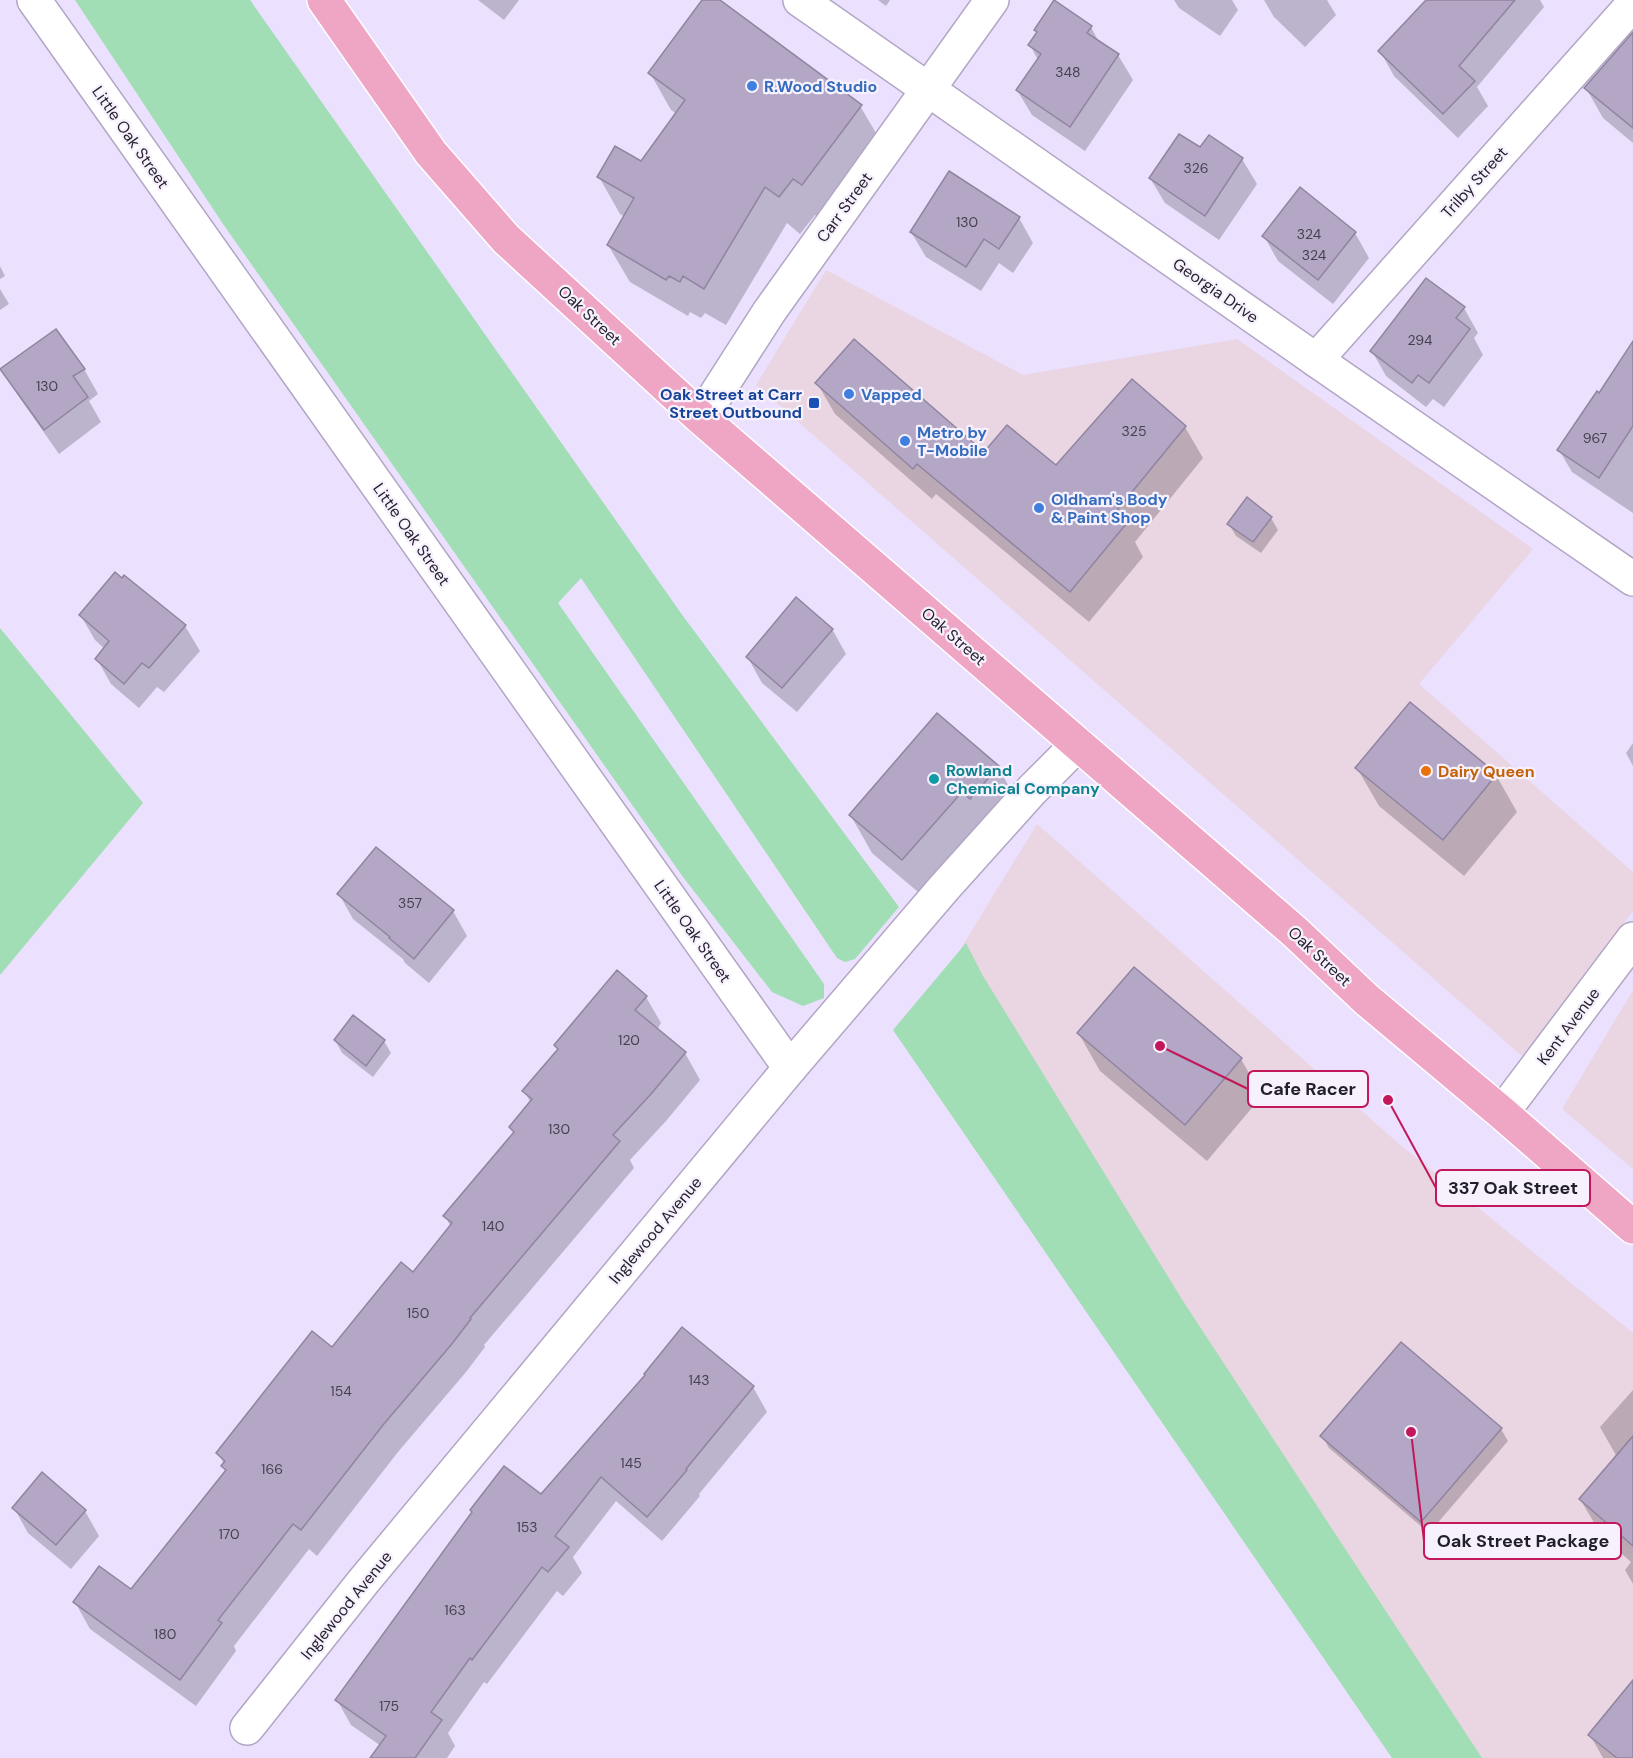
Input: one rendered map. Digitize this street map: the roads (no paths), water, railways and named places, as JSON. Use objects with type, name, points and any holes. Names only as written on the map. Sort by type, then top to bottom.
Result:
[{"type":"main road","name":"Oak Street","points":[[324,0],[431,153],[506,239],[701,417],[1295,932],[1367,1000],[1633,1227]]},
{"type":"street","name":"Little Oak Street","points":[[34,0],[790,1068]]},
{"type":"street","name":"Georgia Drive","points":[[800,0],[1633,579]]},
{"type":"street","name":"Carr Street","points":[[701,417],[769,312],[992,0]]},
{"type":"street","name":"Trilby Street","points":[[1316,360],[1633,4]]},
{"type":"street","name":"Inglewood Avenue","points":[[247,1728],[363,1582],[790,1068],[944,888],[1032,790],[1078,744]]},
{"type":"street","name":"Kent Avenue","points":[[1502,1113],[1633,939]]},
{"type":"place","name":"R.Wood Studio","points":[[752,86]]},
{"type":"place","name":"Vapped","points":[[849,394]]},
{"type":"place","name":"Oak Street at Carr Street Outbound","points":[[814,403]]},
{"type":"place","name":"Metro by T-Mobile","points":[[905,441]]},
{"type":"place","name":"Oldham's Body & Paint Shop","points":[[1039,508]]},
{"type":"place","name":"Dairy Queen","points":[[1426,771]]},
{"type":"place","name":"Rowland Chemical Company","points":[[934,779]]},
{"type":"place","name":"Cafe Racer","points":[[1160,1046]]},
{"type":"place","name":"337 Oak Street","points":[[1388,1100]]},
{"type":"place","name":"Oak Street Package","points":[[1411,1432]]}]
